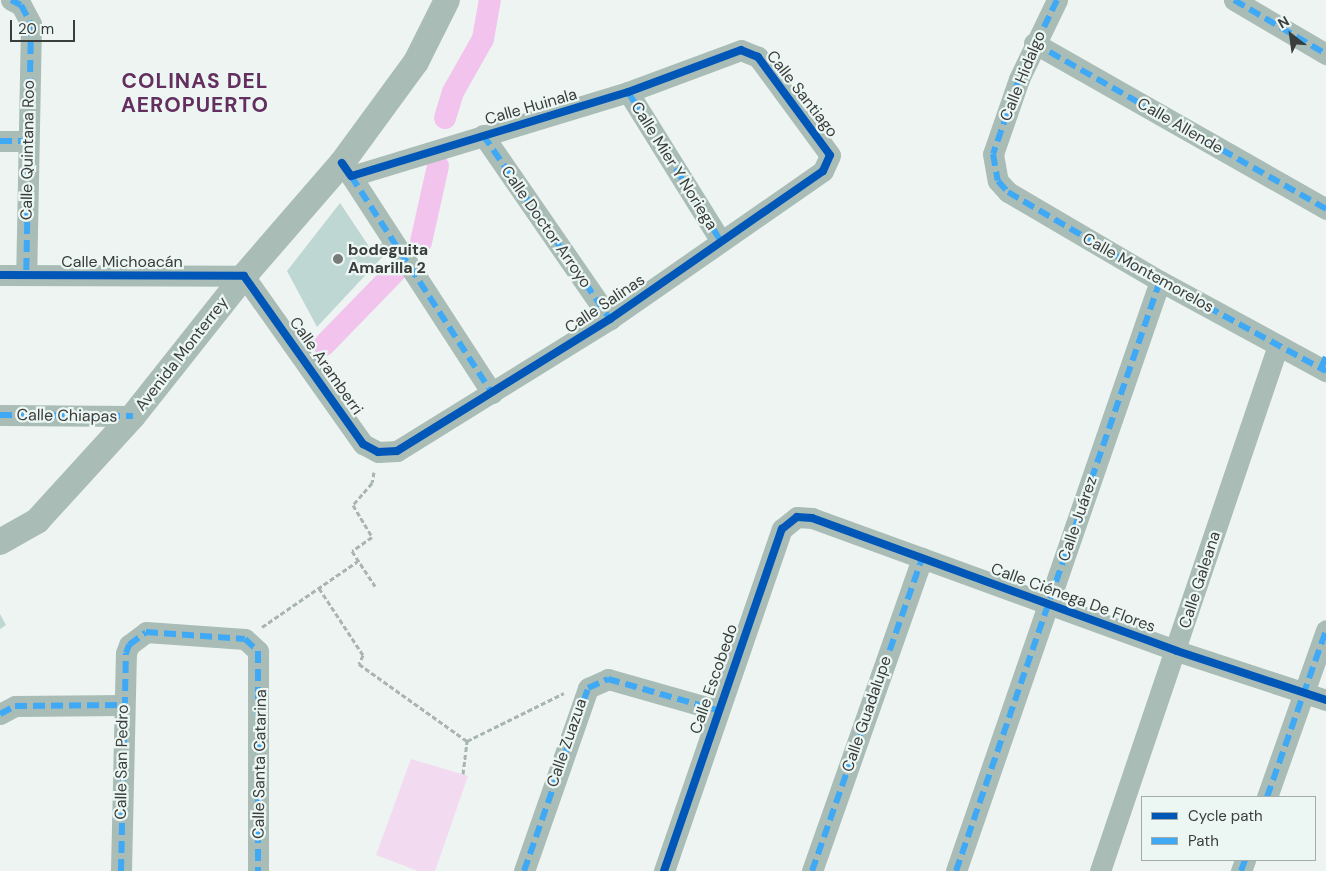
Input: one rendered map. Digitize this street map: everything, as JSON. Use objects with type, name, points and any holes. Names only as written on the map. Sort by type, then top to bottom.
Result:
[{"type":"street","name":"Calle Quintana Roo","points":[[11,0],[20,5],[31,24],[27,142],[26,275]]},
{"type":"street","name":"Avenida Monterrey","points":[[0,542],[37,521],[133,416],[244,276],[347,170],[416,62],[446,0]]},
{"type":"street","name":"Calle Hidalgo","points":[[993,154],[1034,43],[1057,0]]},
{"type":"street","points":[[1234,0],[1326,54]]},
{"type":"street","name":"Calle Allende","points":[[1034,43],[1326,209]]},
{"type":"street","name":"Calle Huinala","points":[[347,170],[483,135],[628,92],[731,51]]},
{"type":"street","name":"Calle Santiago","points":[[731,51],[758,57],[827,147],[830,155],[823,172]]},
{"type":"street","name":"Calle Mier Y Noriega","points":[[628,92],[720,240]]},
{"type":"street","name":"Calle Doctor Arroyo","points":[[483,135],[610,320]]},
{"type":"street","points":[[0,141],[27,142]]},
{"type":"street","name":"Calle Montemorelos","points":[[993,154],[992,169],[1008,192],[1160,281],[1278,345],[1324,365]]},
{"type":"street","points":[[347,170],[492,393]]},
{"type":"street","name":"Calle Salinas","points":[[388,451],[492,393],[610,320],[720,240],[823,172]]},
{"type":"street","name":"Calle Michoacán","points":[[0,275],[244,276]]},
{"type":"street","name":"Calle Aramberri","points":[[244,276],[363,444],[388,451]]},
{"type":"street","name":"Calle Juárez","points":[[956,871],[1160,281]]},
{"type":"street","name":"Calle Galeana","points":[[1100,871],[1177,651],[1278,345]]},
{"type":"street","name":"Calle Chiapas","points":[[0,415],[133,416]]},
{"type":"street","name":"Calle Escobedo","points":[[664,871],[717,710],[782,529],[797,517],[812,518]]},
{"type":"street","name":"Calle Ciénega De Flores","points":[[812,518],[1050,603],[1177,651],[1326,700]]},
{"type":"street","points":[[0,554],[37,521]]},
{"type":"street","name":"Calle Guadalupe","points":[[812,871],[922,558]]},
{"type":"street","points":[[1266,796],[1326,630]]},
{"type":"street","name":"Calle San Pedro","points":[[121,871],[123,705],[126,653],[146,632],[245,639]]},
{"type":"street","name":"Calle Santa Catarina","points":[[245,639],[261,657],[258,871]]},
{"type":"street","name":"Calle Zuazua","points":[[524,871],[582,696],[608,679],[717,710]]},
{"type":"street","points":[[0,714],[15,706],[123,705]]},
{"type":"path","points":[[375,586],[352,551],[372,537],[353,505],[372,483],[388,451]]},
{"type":"path","points":[[245,639],[358,561]]},
{"type":"path","points":[[319,588],[363,655],[360,664],[467,741]]},
{"type":"path","points":[[467,741],[565,693],[582,696]]},
{"type":"path","points":[[463,774],[467,741]]},
{"type":"shaded area","points":[[411,759],[468,776],[435,871],[418,871],[376,855]]},
{"type":"building","name":"bodeguita Amarilla 2","points":[[340,203],[372,251],[383,242],[389,250],[317,327],[287,271]]},
{"type":"building","points":[[0,614],[6,625],[0,629]]},
{"type":"waterway","points":[[445,118],[453,92],[483,39],[490,0]]},
{"type":"waterway","points":[[421,242],[438,166]]},
{"type":"waterway","points":[[324,345],[395,272]]},
{"type":"marked path","points":[[11,0],[21,5],[31,24],[26,275]]},
{"type":"marked path","points":[[1057,0],[1019,79],[993,154],[998,181],[1008,192],[1160,281],[1326,371]]},
{"type":"marked path","points":[[1234,0],[1326,54]]},
{"type":"marked path","points":[[1034,43],[1326,209]]},
{"type":"marked path","points":[[628,92],[720,240]]},
{"type":"marked path","points":[[483,135],[610,319]]},
{"type":"marked path","points":[[0,141],[27,141]]},
{"type":"marked path","points":[[351,176],[492,393]]},
{"type":"marked path","points":[[956,871],[1160,281]]},
{"type":"marked path","points":[[1321,368],[1326,357]]},
{"type":"marked path","points":[[0,415],[133,416]]},
{"type":"marked path","points":[[812,871],[922,558]]},
{"type":"marked path","points":[[1267,796],[1326,630]]},
{"type":"marked path","points":[[121,871],[126,653],[129,645],[146,632],[245,639],[258,651],[258,871]]},
{"type":"marked path","points":[[524,871],[588,688],[608,679],[717,710]]},
{"type":"marked path","points":[[0,714],[15,706],[123,705]]},
{"type":"marked path","points":[[1241,871],[1245,861]]},
{"type":"cycle path","points":[[0,275],[244,276],[363,444],[378,452],[397,451],[610,319],[823,171],[830,155],[758,57],[741,50],[628,92],[351,176],[342,163]]},
{"type":"cycle path","points":[[664,871],[782,529],[797,517],[812,518],[1177,651],[1326,700]]},
{"type":"place","name":"bodeguita Amarilla 2","points":[[338,259]]},
{"type":"district","name":"COLINAS DEL AEROPUERTO","points":[[195,93]]}]
